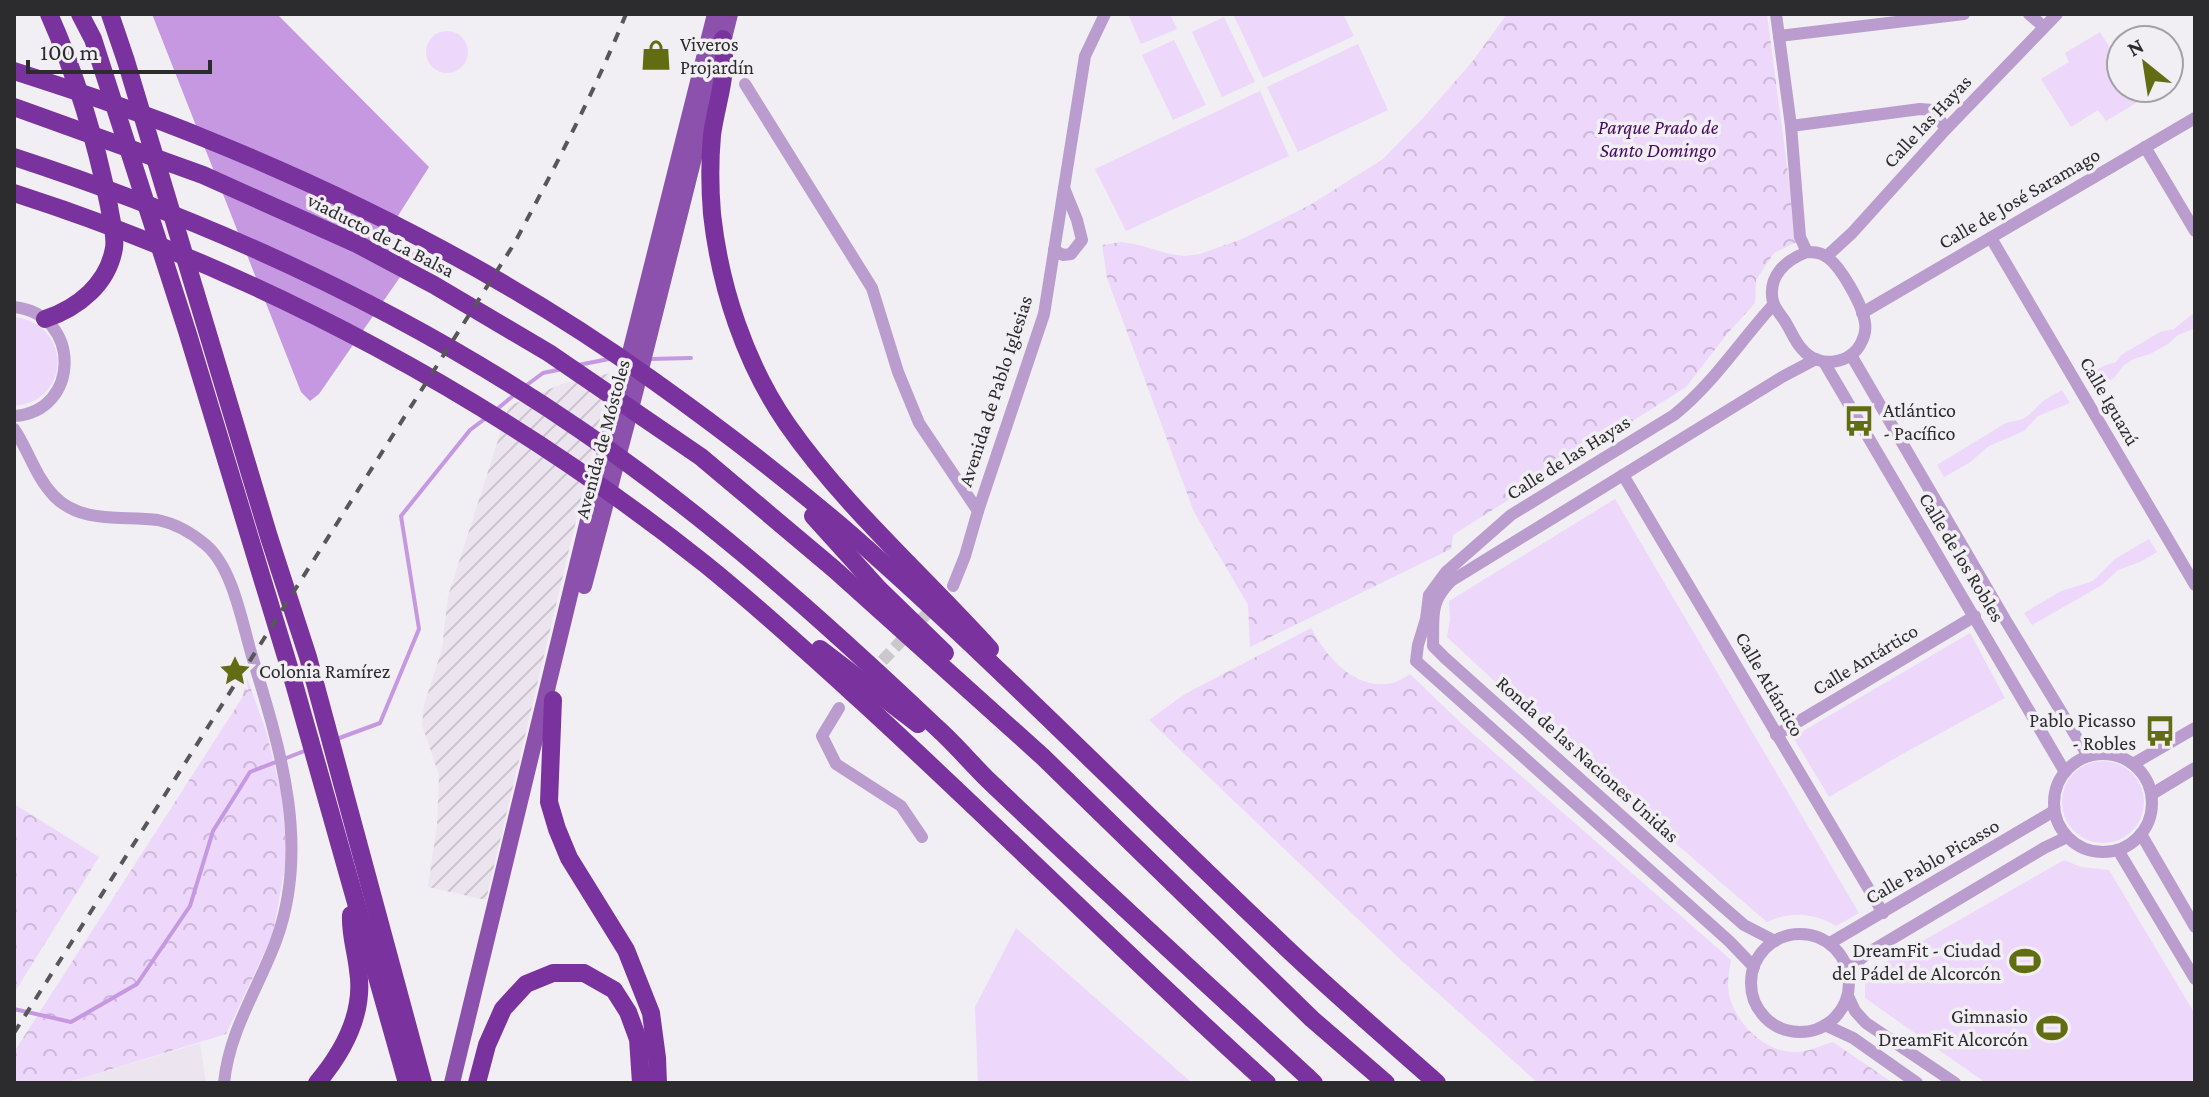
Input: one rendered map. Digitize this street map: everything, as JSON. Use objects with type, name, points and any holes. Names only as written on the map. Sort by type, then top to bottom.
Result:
[{"type":"highway","points":[[45,319],[61,314],[85,299],[105,275],[115,240],[102,171],[68,57],[49,14]]},
{"type":"highway","points":[[80,14],[93,39],[155,232],[293,680],[352,891],[417,1082]]},
{"type":"highway","points":[[110,14],[308,657],[417,1082]]},
{"type":"highway","points":[[723,39],[724,68],[712,136],[712,211],[719,263],[733,313],[763,384],[814,461],[849,501],[1000,660],[1107,764],[1138,805]]},
{"type":"highway","points":[[14,71],[204,138],[372,213],[568,322],[649,377],[734,440],[852,536],[996,669],[1290,951],[1437,1083]]},
{"type":"highway","name":"viaducto de La Balsa","points":[[14,107],[203,175],[357,244],[549,353],[701,457],[834,569],[1043,757]]},
{"type":"highway","points":[[14,157],[195,223],[339,288],[526,394],[584,432],[691,512],[808,609],[1314,1083]]},
{"type":"highway","points":[[14,193],[174,252],[325,321],[479,406],[677,543],[985,777]]},
{"type":"highway","points":[[734,440],[796,498],[879,589],[1000,708],[1043,757],[1312,1019],[1386,1083]]},
{"type":"highway","points":[[708,567],[794,639],[921,756],[1170,995],[1267,1083]]},
{"type":"highway","points":[[553,700],[549,802],[569,858],[626,950],[651,1013],[658,1083]]},
{"type":"highway","points":[[317,1083],[347,1042],[358,1006],[359,974],[351,928],[352,891]]},
{"type":"highway","points":[[477,1083],[487,1045],[503,1009],[526,984],[553,973],[584,973],[614,990],[628,1012],[638,1039],[641,1083]]},
{"type":"main road","name":"Avenida de Móstoles","points":[[504,873],[529,797],[553,700],[636,359],[715,14]]},
{"type":"main road","name":"Avenida de Móstoles","points":[[453,1080],[636,359],[730,14]]},
{"type":"street","name":"Avenida de Pablo Iglesias","points":[[953,586],[1044,314],[1085,56],[1105,14]]},
{"type":"street","points":[[1776,14],[1791,126],[1800,237],[1807,252]]},
{"type":"street","points":[[1779,36],[1964,14]]},
{"type":"street","points":[[2029,14],[2044,27]]},
{"type":"street","name":"Calle las Hayas","points":[[1827,256],[2057,14]]},
{"type":"street","points":[[745,84],[872,288],[898,372],[919,423],[978,511]]},
{"type":"street","points":[[1791,126],[1920,109],[1933,110],[1946,129]]},
{"type":"street","name":"Calle de José Saramago","points":[[1862,313],[2195,118]]},
{"type":"street","points":[[2145,147],[2195,231]]},
{"type":"street","points":[[1054,250],[1063,255],[1071,254],[1082,240],[1064,188]]},
{"type":"street","name":"Calle Iguazú","points":[[1991,238],[2195,585]]},
{"type":"street","points":[[1807,252],[1827,256],[1840,271],[1862,313],[1865,332],[1861,344],[1851,355],[1837,362],[1820,360],[1803,351],[1774,304],[1773,283],[1789,261],[1807,252]]},
{"type":"street","name":"Calle de las Hayas","points":[[1416,661],[1429,595],[1446,572],[1511,515],[1689,403],[1774,304]]},
{"type":"street","points":[[14,307],[32,311],[57,332],[64,349],[65,367],[61,384],[51,399],[36,410],[14,416]]},
{"type":"street","name":"Calle de los Robles","points":[[1851,355],[2088,756]]},
{"type":"street","points":[[1623,475],[1782,377],[1820,360]]},
{"type":"street","name":"Calle de los Robles","points":[[1820,360],[2065,772]]},
{"type":"street","points":[[14,429],[35,471],[56,498],[75,510],[96,517],[159,521],[189,531],[214,552],[229,580],[283,768],[293,852],[277,938],[232,1041],[224,1083]]},
{"type":"street","name":"Ronda de las Naciones Unidas","points":[[1623,475],[1451,581],[1440,592],[1434,605],[1433,646],[1744,925],[1775,941]]},
{"type":"street","name":"Calle Atlántico","points":[[1623,475],[1883,913]]},
{"type":"street","name":"Calle Antártico","points":[[1776,735],[1975,616]]},
{"type":"street","name":"Ronda de las Naciones Unidas","points":[[1416,661],[1729,941],[1754,967]]},
{"type":"street","points":[[839,708],[822,736],[836,764],[901,806],[922,837]]},
{"type":"street","points":[[2133,764],[2195,728]]},
{"type":"street","points":[[2110,754],[2133,764],[2142,773],[2152,794],[2151,817],[2134,842],[2102,853],[2081,847],[2067,837],[2054,811],[2054,797],[2065,772],[2088,756],[2110,754]]},
{"type":"street","points":[[2152,794],[2195,768]]},
{"type":"street","name":"Calle Pablo Picasso","points":[[1830,943],[2054,811]]},
{"type":"street","points":[[2141,834],[2190,907],[2195,927]]},
{"type":"street","points":[[1847,970],[1868,953],[2067,837]]},
{"type":"street","points":[[2118,850],[2195,979]]},
{"type":"street","points":[[1807,934],[1830,943],[1839,953],[1850,984],[1842,1009],[1825,1025],[1799,1033],[1767,1020],[1751,991],[1751,977],[1762,952],[1785,936],[1807,934]]},
{"type":"street","points":[[1848,996],[1855,1011],[1866,1023],[1955,1083]]},
{"type":"street","points":[[1825,1025],[1853,1038],[1917,1083]]},
{"type":"shaded area","points":[[152,14],[277,14],[429,167],[387,233],[416,254],[319,394],[310,401],[301,392]]},
{"type":"shaded area","points":[[611,373],[486,900],[428,887],[437,825],[439,775],[422,725],[424,705],[442,649],[448,596],[509,406],[564,383]]},
{"type":"shaded area","points":[[200,1043],[206,1083],[66,1083]]},
{"type":"green space","points":[[1128,14],[1170,14],[1177,29],[1141,44]]},
{"type":"green space","points":[[1233,14],[1343,14],[1354,36],[1263,78]]},
{"type":"green space","name":"Parque Prado de Santo Domingo","points":[[1507,14],[1767,14],[1797,242],[1774,253],[1756,280],[1755,303],[1686,387],[1453,535],[1451,549],[1250,647],[1248,605],[1194,512],[1107,278],[1102,245],[1121,242],[1170,254],[1200,254],[1242,239],[1310,205],[1383,159],[1472,62]]},
{"type":"green space","points":[[1224,17],[1255,82],[1222,97],[1192,32]]},
{"type":"green space","points":[[447,31],[462,37],[468,52],[462,67],[447,73],[432,67],[426,52],[432,37]]},
{"type":"green space","points":[[2100,32],[2105,40],[2105,104],[2134,104],[2106,121],[2098,110],[2071,127],[2041,79],[2069,62],[2065,53]]},
{"type":"green space","points":[[1174,40],[1206,105],[1173,120],[1142,55]]},
{"type":"green space","points":[[1358,44],[1388,110],[1298,152],[1267,87]]},
{"type":"green space","points":[[1260,91],[1289,156],[1126,231],[1095,169]]},
{"type":"green space","points":[[2195,312],[2195,328],[2124,365],[2114,378],[2098,387],[2090,374],[2116,362],[2121,355],[2160,332],[2174,329]]},
{"type":"green space","points":[[14,317],[33,323],[47,333],[55,347],[58,362],[55,377],[47,391],[33,401],[14,406]]},
{"type":"green space","points":[[2062,390],[2070,403],[2038,416],[2024,431],[1989,446],[1969,463],[1944,477],[1937,465],[2006,423],[2023,419],[2043,401]]},
{"type":"green space","points":[[1615,499],[1859,913],[1836,926],[1802,915],[1784,916],[1767,922],[1605,781],[1447,637],[1449,601]]},
{"type":"green space","points":[[2149,539],[2157,552],[2118,570],[2102,585],[2032,625],[2024,613],[2061,591],[2093,581],[2115,559]]},
{"type":"green space","points":[[1311,628],[1334,661],[1355,677],[1379,684],[1393,683],[1410,674],[1463,725],[1731,960],[1728,984],[1734,1009],[1760,1040],[1784,1051],[1797,1052],[1833,1042],[1893,1083],[1538,1083],[1403,962],[1149,720],[1185,694]]},
{"type":"green space","points":[[1970,633],[2005,698],[1829,797],[1793,737]]},
{"type":"green space","points":[[247,678],[267,734],[281,793],[287,854],[273,934],[226,1034],[66,1083],[14,1083],[14,1052],[242,698]]},
{"type":"green space","points":[[2103,761],[2119,764],[2132,773],[2141,786],[2144,802],[2141,818],[2132,831],[2119,840],[2103,843],[2087,840],[2074,831],[2065,818],[2062,802],[2065,786],[2074,773],[2087,764]]},
{"type":"green space","points":[[14,804],[99,857],[14,993]]},
{"type":"green space","name":"DreamFit - Ciudad del Pádel de Alcorcón","points":[[2064,860],[2081,867],[2109,870],[2195,1014],[2195,1083],[1986,1083],[1865,998],[1865,974]]},
{"type":"green space","points":[[1016,928],[1192,1083],[978,1083],[975,1007]]},
{"type":"waterway","points":[[650,359],[691,358]]},
{"type":"waterway","points":[[578,365],[609,359]]},
{"type":"waterway","points":[[524,387],[543,373],[562,369]]},
{"type":"waterway","points":[[496,410],[514,395]]},
{"type":"waterway","points":[[334,740],[380,723],[419,629],[401,516],[470,430],[486,418]]},
{"type":"waterway","points":[[14,1009],[71,1022],[137,984],[190,906],[213,831],[250,772],[307,750]]},
{"type":"tunnel","points":[[870,674],[937,603]]},
{"type":"railway","points":[[14,1033],[514,244],[587,102],[626,14]]},
{"type":"place","name":"Viveros Projardín","points":[[656,55]]},
{"type":"place","name":"Atlántico - Pacífico","points":[[1859,421]]},
{"type":"place","name":"Colonia Ramírez","points":[[235,671]]},
{"type":"place","name":"Pablo Picasso - Robles","points":[[2160,731]]},
{"type":"place","name":"DreamFit - Ciudad del Pádel de Alcorcón","points":[[2025,961]]},
{"type":"place","name":"Gimnasio DreamFit Alcorcón","points":[[2052,1028]]}]
